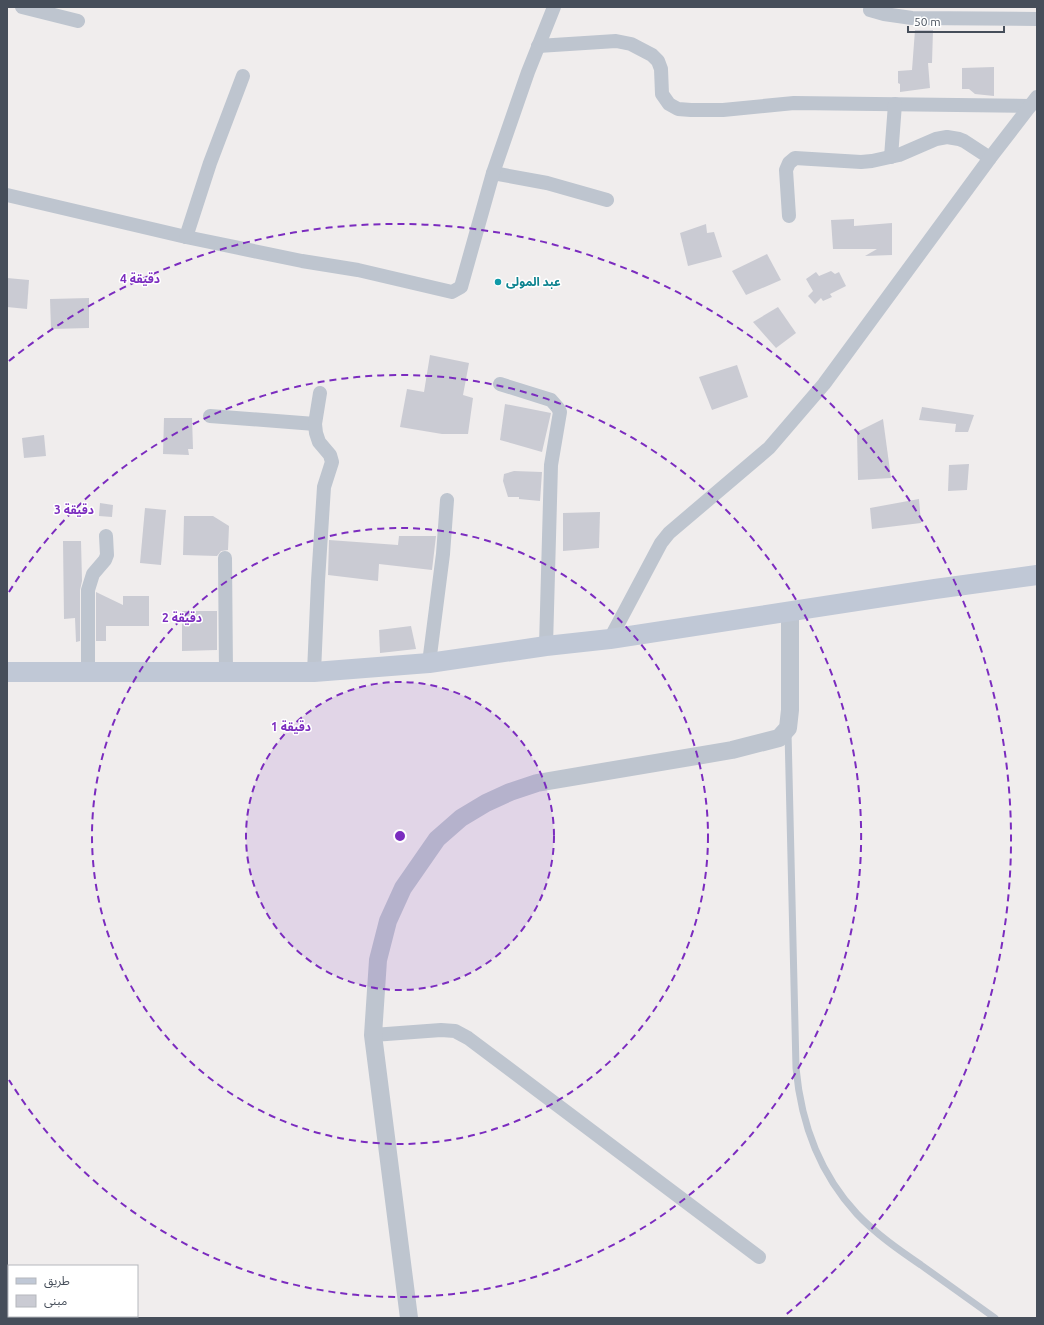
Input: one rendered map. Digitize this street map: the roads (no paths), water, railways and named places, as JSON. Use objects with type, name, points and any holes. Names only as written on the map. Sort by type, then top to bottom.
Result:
[{"type":"main road","points":[[7,672],[314,672],[428,663],[546,646],[610,639],[1037,575]]},
{"type":"street","points":[[22,7],[78,21]]},
{"type":"street","points":[[7,195],[186,237],[302,261],[358,270],[452,292],[461,287],[493,174],[538,46],[554,7]]},
{"type":"street","points":[[870,10],[912,18],[1037,19]]},
{"type":"street","points":[[538,46],[616,41],[631,44],[652,55],[658,61],[661,69],[662,94],[668,104],[678,109],[723,110],[794,103],[895,104],[1033,102]]},
{"type":"street","points":[[186,237],[210,163],[243,76]]},
{"type":"street","points":[[610,639],[661,543],[669,533],[769,448],[824,384],[990,158],[1033,102]]},
{"type":"street","points":[[891,157],[895,104]]},
{"type":"street","points":[[789,216],[786,166],[792,160],[798,158],[861,162],[891,157],[947,137],[959,139],[990,158]]},
{"type":"street","points":[[493,174],[548,183],[607,200]]},
{"type":"street","points":[[500,384],[551,400],[560,412],[551,465],[546,646]]},
{"type":"street","points":[[314,672],[324,487],[332,462],[330,455],[317,438],[315,424],[320,393]]},
{"type":"street","points":[[210,416],[315,424]]},
{"type":"street","points":[[428,663],[443,554],[447,500]]},
{"type":"street","points":[[88,672],[88,590],[93,574],[105,560],[107,555],[106,536]]},
{"type":"street","points":[[225,558],[226,672]]},
{"type":"street","points":[[409,1318],[373,1035],[378,960],[388,921],[403,888],[437,839],[461,818],[486,803],[510,792],[537,783],[732,750],[779,738],[788,728],[790,710],[790,611]]},
{"type":"street","points":[[373,1035],[441,1030],[455,1031],[468,1038],[759,1257]]},
{"type":"lane","points":[[788,728],[796,1068],[801,1104],[815,1151],[833,1184],[844,1199],[866,1223],[905,1254],[995,1318]]},
{"type":"place","name":"عبد المولى","points":[[498,282]]}]
